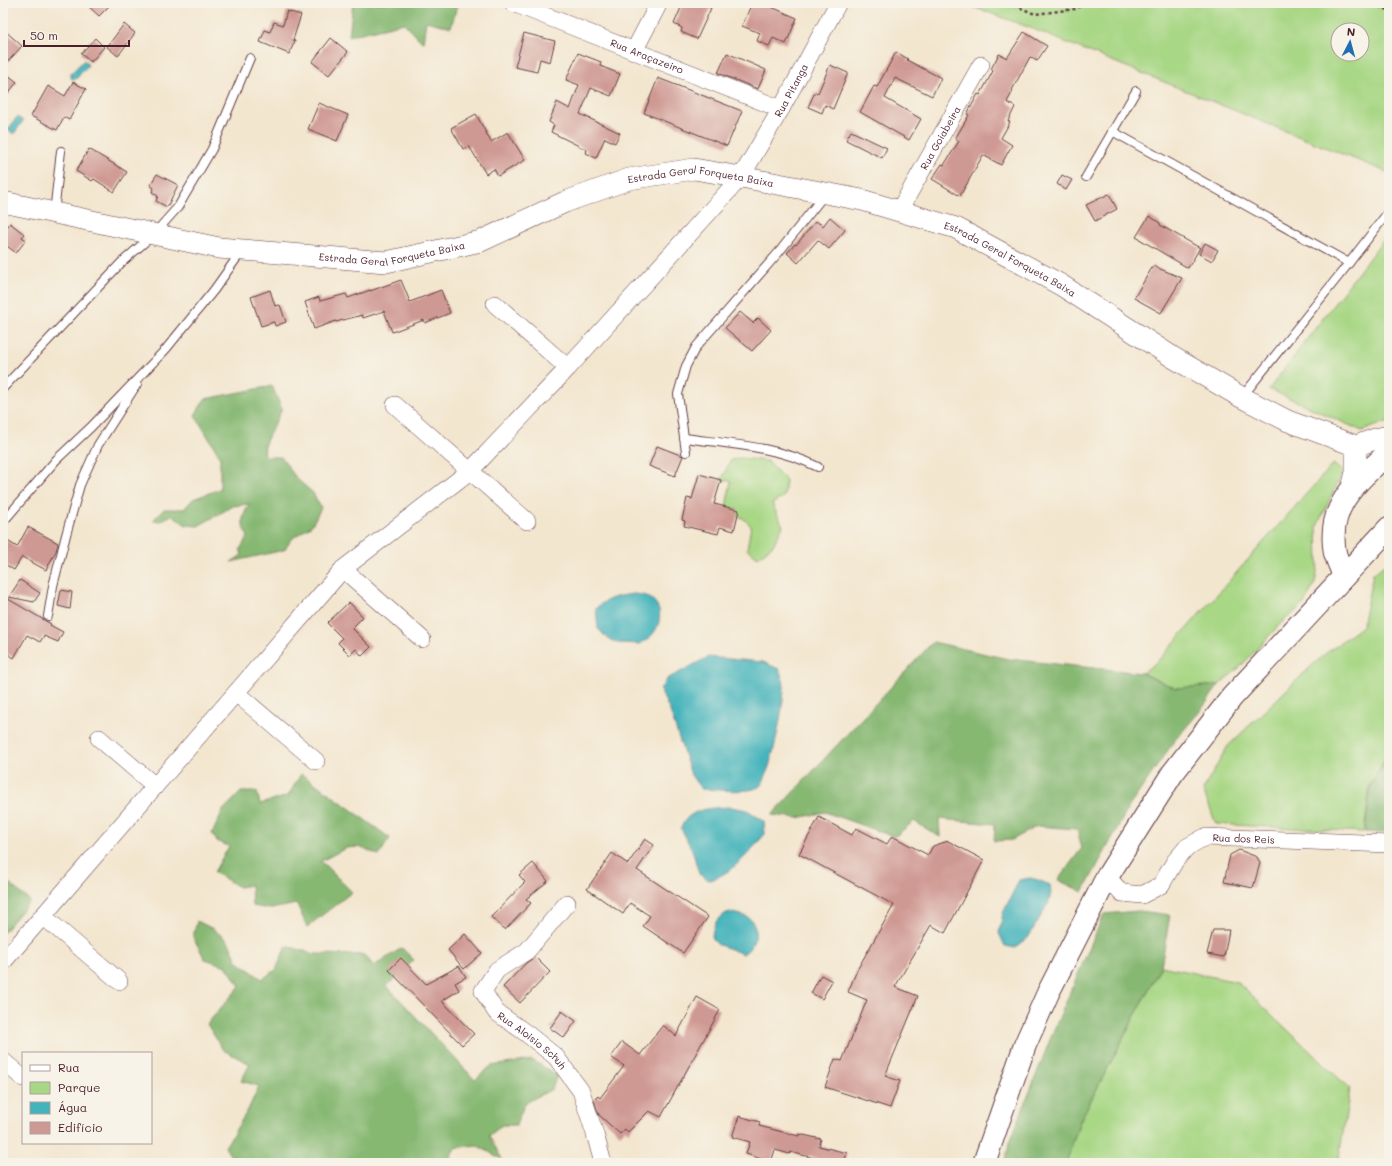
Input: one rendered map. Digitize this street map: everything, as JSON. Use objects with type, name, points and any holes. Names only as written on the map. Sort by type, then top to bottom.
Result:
[{"type":"main road","points":[[1344,576],[1335,554],[1334,528],[1341,503],[1352,488],[1389,452]]},
{"type":"main road","points":[[984,1163],[1025,1045],[1045,999],[1107,877],[1172,774],[1232,697],[1389,528]]},
{"type":"street","name":"Rua Araçazeiro","points":[[513,3],[782,109]]},
{"type":"street","points":[[634,51],[660,3]]},
{"type":"street","name":"Rua Pitanga","points":[[3,962],[343,569],[470,471],[568,368],[741,177],[782,109],[838,3]]},
{"type":"street","name":"Rua Goiabeira","points":[[899,211],[981,65]]},
{"type":"street","name":"Estrada Geral Forqueta Baixa","points":[[3,202],[219,248],[386,262],[482,240],[565,202],[629,179],[694,169],[741,177],[862,200],[956,228],[1061,285],[1174,358],[1241,397],[1288,421],[1356,446]]},
{"type":"street","points":[[495,304],[568,368]]},
{"type":"street","points":[[395,405],[527,521]]},
{"type":"street","points":[[1352,488],[1356,472],[1356,446],[1389,436]]},
{"type":"street","points":[[343,569],[422,639]]},
{"type":"street","points":[[236,693],[316,761]]},
{"type":"street","points":[[99,738],[155,786]]},
{"type":"street","name":"Rua dos Reis","points":[[1107,877],[1122,893],[1142,895],[1161,885],[1175,860],[1187,847],[1205,837],[1389,844]]},
{"type":"street","name":"Rua Aloisio Schuh","points":[[567,903],[527,950],[497,970],[483,991],[496,1012],[526,1033],[556,1058],[581,1091],[596,1134],[603,1163]]},
{"type":"street","points":[[43,916],[119,981]]},
{"type":"street","points":[[3,1061],[22,1077]]},
{"type":"lane","points":[[3,388],[121,264],[154,234],[178,207],[212,149],[250,58]]},
{"type":"lane","points":[[1086,176],[1136,91]]},
{"type":"lane","points":[[1112,131],[1349,263]]},
{"type":"lane","points":[[54,213],[61,151]]},
{"type":"lane","points":[[686,452],[678,394],[686,366],[696,347],[779,252],[825,193]]},
{"type":"lane","points":[[1241,397],[1389,211]]},
{"type":"lane","points":[[3,522],[56,460],[91,427],[166,349],[214,290],[241,251]]},
{"type":"lane","points":[[48,616],[57,571],[80,485],[98,445],[144,372]]},
{"type":"lane","points":[[684,438],[766,450],[806,461],[818,467]]},
{"type":"path","points":[[1009,3],[1035,14],[1075,9],[1086,3]]},
{"type":"path","points":[[1368,3],[1389,10]]},
{"type":"green space","points":[[353,3],[405,3],[413,5],[415,3],[458,3],[451,27],[426,21],[423,43],[404,23],[349,36]]},
{"type":"green space","points":[[962,3],[1387,3],[1389,4],[1389,173],[1023,25]]},
{"type":"green space","points":[[1389,232],[1389,421],[1362,431],[1269,389]]},
{"type":"green space","points":[[272,386],[282,409],[265,443],[264,457],[281,457],[297,479],[313,493],[321,508],[312,525],[293,538],[284,550],[231,562],[242,555],[240,549],[248,537],[243,520],[249,504],[233,506],[198,526],[186,525],[172,515],[160,521],[153,520],[164,509],[184,509],[193,499],[220,489],[220,457],[195,415],[205,399]]},
{"type":"green space","points":[[740,458],[767,461],[786,480],[784,496],[772,504],[783,526],[773,545],[758,557],[747,549],[751,526],[737,515],[737,509],[726,507],[731,481],[721,480],[731,460]]},
{"type":"green space","points":[[1333,464],[1343,472],[1317,526],[1318,566],[1315,583],[1304,604],[1281,623],[1241,666],[1219,685],[1175,689],[1142,673],[1157,662]]},
{"type":"green space","points":[[1389,561],[1389,753],[1370,786],[1364,832],[1216,824],[1203,790],[1228,746],[1321,657],[1362,626],[1373,574]]},
{"type":"green space","points":[[933,642],[1008,659],[1142,673],[1175,688],[1219,685],[1201,710],[1175,740],[1130,805],[1083,892],[1058,880],[1082,848],[1077,829],[1037,826],[1012,840],[994,841],[995,824],[939,819],[940,837],[914,821],[897,835],[892,836],[825,812],[798,818],[772,815]]},
{"type":"green space","points":[[1389,753],[1389,833],[1365,832],[1370,786]]},
{"type":"green space","points":[[301,774],[324,789],[390,838],[379,855],[359,847],[346,848],[321,861],[352,892],[307,927],[297,904],[270,909],[252,906],[251,885],[239,887],[214,872],[229,846],[218,842],[212,834],[223,810],[241,792],[257,792],[260,804],[288,796]]},
{"type":"green space","points":[[3,878],[30,901],[3,933]]},
{"type":"green space","points":[[1139,911],[1170,915],[1161,966],[1080,1121],[1066,1163],[1004,1163],[1010,1142],[1053,1032],[1104,914]]},
{"type":"green space","points":[[197,921],[213,929],[228,941],[238,962],[262,979],[276,970],[286,946],[315,954],[364,955],[374,966],[402,948],[414,960],[387,986],[475,1080],[491,1066],[532,1060],[557,1075],[552,1089],[525,1103],[516,1125],[502,1125],[489,1136],[502,1159],[476,1145],[455,1148],[447,1163],[235,1163],[225,1147],[248,1110],[259,1086],[241,1081],[250,1064],[223,1050],[207,1024],[240,986],[226,966],[205,959],[193,937]]},
{"type":"green space","points":[[1161,966],[1237,982],[1350,1089],[1338,1163],[1066,1163],[1080,1121]]},
{"type":"water","points":[[84,60],[88,65],[76,79],[72,79],[71,73]]},
{"type":"water","points":[[17,117],[23,121],[14,134],[8,130]]},
{"type":"water","points":[[634,594],[646,596],[656,603],[660,614],[656,630],[649,638],[640,644],[618,643],[608,639],[598,629],[596,608],[605,601],[623,595]]},
{"type":"water","points":[[708,657],[763,662],[779,669],[781,673],[784,694],[776,740],[768,771],[759,787],[739,791],[701,789],[691,775],[670,711],[660,690],[667,679]]},
{"type":"water","points":[[731,807],[747,810],[764,821],[765,834],[747,855],[733,868],[718,877],[709,880],[699,874],[693,852],[681,828],[685,821],[695,812]]},
{"type":"water","points":[[1030,878],[1050,885],[1051,893],[1048,904],[1028,938],[1015,948],[1005,946],[999,933],[1003,913],[1019,880]]},
{"type":"water","points":[[730,912],[749,918],[755,927],[755,937],[751,947],[743,954],[717,944],[712,939],[716,922],[725,913]]},
{"type":"building","points":[[85,3],[112,3],[99,16]]},
{"type":"building","points":[[683,3],[699,3],[711,8],[697,39],[681,32],[682,28],[674,24]]},
{"type":"building","points":[[752,3],[762,3],[797,18],[786,44],[773,38],[769,46],[757,41],[760,33],[742,26]]},
{"type":"building","points":[[287,11],[301,15],[293,40],[295,41],[289,54],[260,42],[265,30],[270,32],[274,22],[283,25]]},
{"type":"building","points":[[124,24],[135,33],[118,56],[107,47]]},
{"type":"building","points":[[3,29],[22,46],[3,67]]},
{"type":"building","points":[[1024,32],[1047,46],[1037,61],[1030,57],[1007,102],[1015,107],[1008,121],[1010,122],[1001,138],[1012,145],[1001,165],[983,155],[960,196],[932,179],[942,164],[944,165],[959,141],[955,139],[969,115],[967,114],[978,94],[980,95],[993,71],[991,69],[999,54],[1007,58]]},
{"type":"building","points":[[524,33],[555,41],[550,62],[540,59],[537,72],[515,67]]},
{"type":"building","points":[[95,38],[104,47],[91,62],[81,54]]},
{"type":"building","points":[[331,38],[348,52],[329,75],[312,62]]},
{"type":"building","points":[[896,52],[908,59],[907,60],[941,78],[932,96],[895,78],[885,98],[921,119],[909,140],[860,112],[874,86],[877,87]]},
{"type":"building","points":[[578,53],[601,62],[600,66],[620,74],[611,96],[591,88],[580,114],[620,133],[615,143],[605,138],[596,158],[586,153],[587,150],[551,132],[554,125],[549,122],[557,102],[570,109],[579,85],[566,80]]},
{"type":"building","points":[[727,53],[766,70],[758,89],[718,73]]},
{"type":"building","points":[[830,65],[848,73],[833,109],[825,105],[822,113],[808,107],[815,92],[818,93]]},
{"type":"building","points":[[3,71],[17,82],[3,100]]},
{"type":"building","points":[[658,78],[742,111],[727,146],[644,113]]},
{"type":"building","points":[[73,82],[86,89],[69,120],[64,117],[57,130],[31,116],[48,86],[65,96]]},
{"type":"building","points":[[319,103],[348,115],[337,141],[308,129]]},
{"type":"building","points":[[476,114],[491,142],[508,132],[525,160],[498,176],[494,169],[486,174],[469,146],[463,149],[451,128]]},
{"type":"building","points":[[851,131],[887,148],[882,158],[846,140]]},
{"type":"building","points":[[89,149],[127,172],[114,192],[94,179],[92,181],[76,171]]},
{"type":"building","points":[[157,174],[178,185],[167,207],[156,201],[158,196],[152,192],[154,188],[150,185]]},
{"type":"building","points":[[1062,175],[1072,180],[1066,190],[1057,184]]},
{"type":"building","points":[[1109,194],[1117,209],[1095,221],[1086,205]]},
{"type":"building","points":[[1149,216],[1160,223],[1160,225],[1200,248],[1188,268],[1136,237]]},
{"type":"building","points":[[830,217],[845,230],[829,249],[818,240],[798,263],[787,253],[795,244],[796,245],[816,221],[823,226]]},
{"type":"building","points":[[3,222],[8,226],[10,223],[24,234],[22,237],[26,240],[16,253],[3,243]]},
{"type":"building","points":[[1205,243],[1218,250],[1212,261],[1199,254]]},
{"type":"building","points":[[1153,266],[1182,278],[1161,313],[1134,298]]},
{"type":"building","points":[[401,280],[410,302],[441,290],[450,313],[425,323],[424,320],[392,332],[384,311],[363,318],[362,315],[336,321],[314,329],[305,302],[319,297],[320,301],[346,294],[348,298]]},
{"type":"building","points":[[270,290],[275,306],[280,305],[286,322],[275,326],[274,322],[261,326],[251,297]]},
{"type":"building","points":[[740,312],[753,323],[758,318],[771,330],[752,351],[725,328]]},
{"type":"building","points":[[657,446],[683,456],[675,476],[649,466]]},
{"type":"building","points":[[699,474],[721,480],[714,504],[739,510],[734,531],[720,527],[718,534],[684,526],[685,521],[682,520],[687,498],[692,499]]},
{"type":"building","points":[[28,527],[58,543],[56,551],[46,570],[22,557],[14,570],[3,563],[3,538],[17,547]]},
{"type":"building","points":[[20,580],[40,593],[34,602],[9,597]]},
{"type":"building","points":[[61,590],[72,592],[70,609],[58,606]]},
{"type":"building","points":[[3,596],[63,632],[58,642],[44,636],[40,642],[27,635],[14,658],[3,651]]},
{"type":"building","points":[[349,602],[363,617],[352,628],[371,647],[362,656],[356,649],[350,655],[338,643],[342,638],[327,623]]},
{"type":"building","points":[[819,817],[852,835],[856,828],[887,844],[892,836],[928,855],[933,846],[948,841],[984,860],[945,933],[931,925],[895,987],[918,996],[885,1076],[900,1081],[890,1108],[825,1087],[835,1059],[842,1061],[867,1000],[848,992],[857,970],[894,905],[799,854]]},
{"type":"building","points":[[645,839],[654,845],[637,870],[708,917],[683,953],[643,926],[650,916],[630,903],[623,914],[587,889],[612,853],[628,864]]},
{"type":"building","points":[[1239,850],[1257,857],[1260,863],[1253,888],[1224,882],[1230,855]]},
{"type":"building","points":[[533,863],[548,881],[526,899],[531,903],[505,930],[491,917],[525,882],[519,875]]},
{"type":"building","points":[[1213,930],[1229,930],[1224,957],[1207,954]]},
{"type":"building","points":[[465,934],[482,953],[464,969],[448,950]]},
{"type":"building","points":[[535,957],[550,972],[520,1003],[503,987],[526,963]]},
{"type":"building","points":[[401,958],[426,984],[459,966],[466,977],[455,983],[459,990],[442,1001],[474,1034],[462,1045],[389,970]]},
{"type":"building","points":[[821,975],[832,981],[822,999],[811,993]]},
{"type":"building","points":[[697,997],[720,1010],[661,1117],[649,1111],[628,1132],[625,1129],[620,1134],[599,1115],[594,1100],[598,1096],[600,1098],[624,1066],[611,1057],[622,1042],[640,1055],[663,1025],[676,1036]]},
{"type":"building","points":[[562,1011],[576,1021],[564,1038],[550,1028]]},
{"type":"building","points":[[739,1116],[760,1122],[759,1126],[799,1136],[799,1134],[821,1139],[819,1146],[847,1153],[844,1163],[817,1163],[818,1159],[775,1150],[771,1162],[746,1154],[750,1142],[732,1137]]}]
